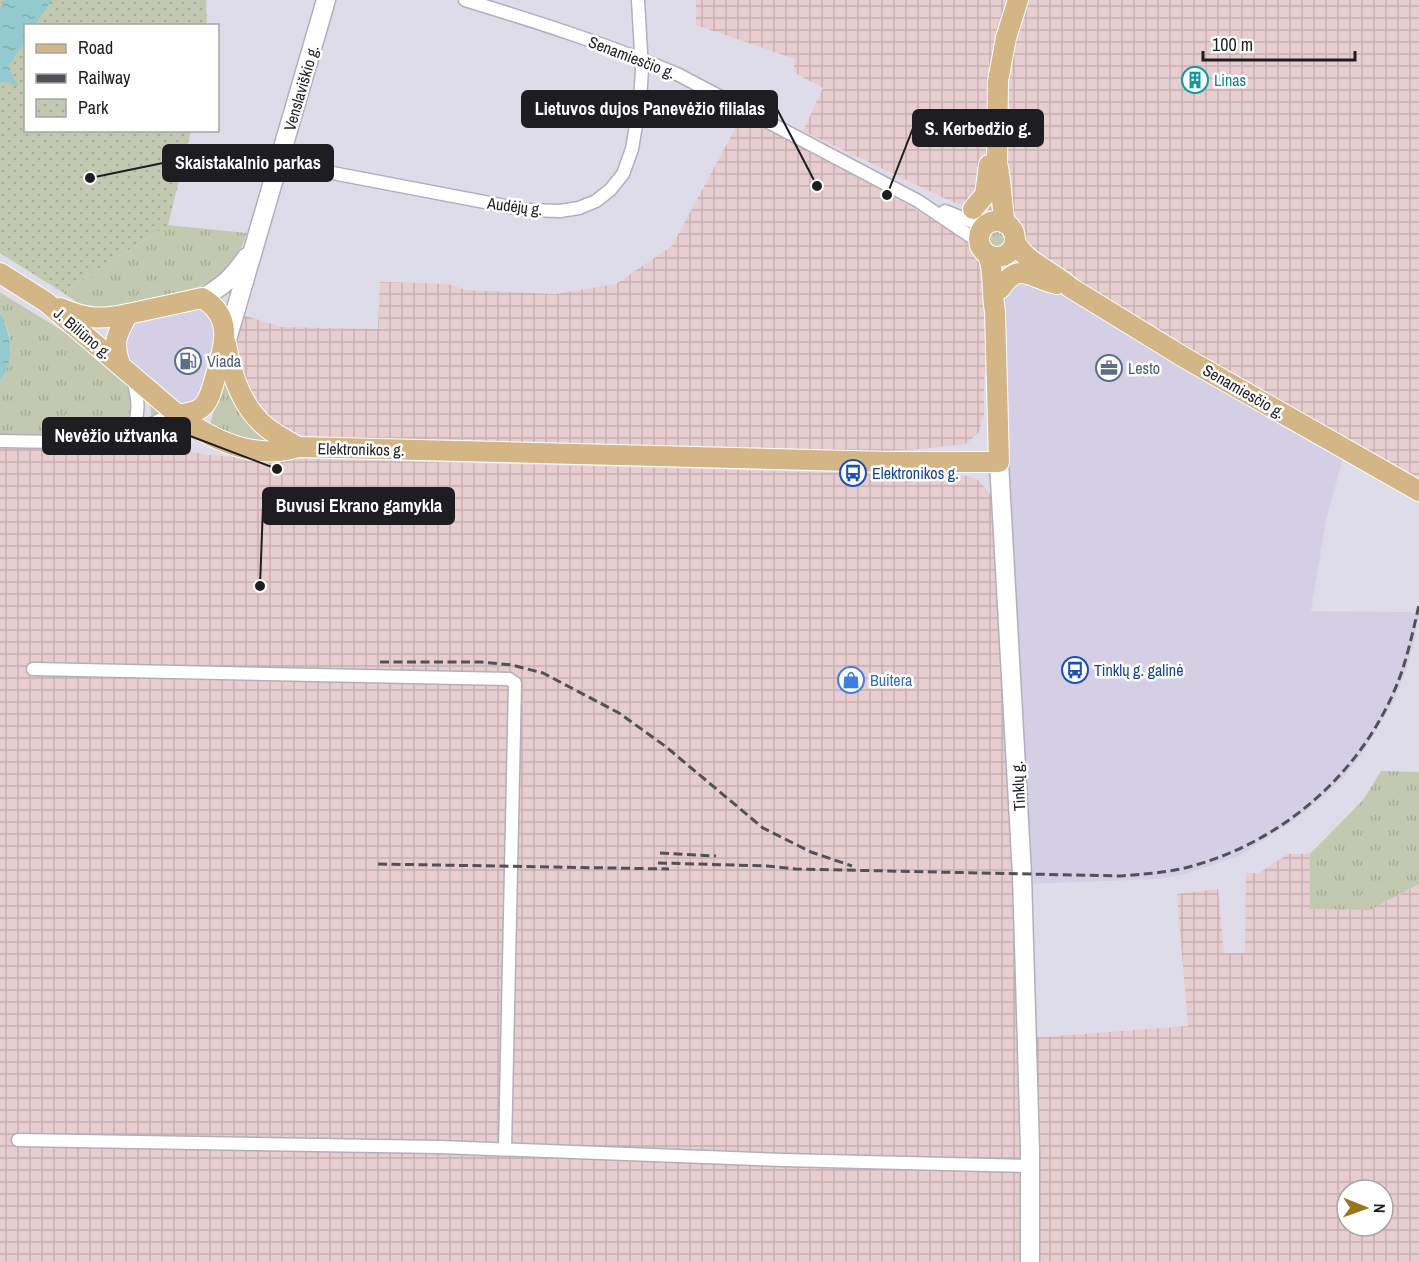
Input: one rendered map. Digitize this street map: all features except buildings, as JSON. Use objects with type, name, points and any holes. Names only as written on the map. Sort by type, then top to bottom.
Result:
[{"type":"main road","name":"Venslaviškio g.","points":[[226,343],[326,0]]},
{"type":"main road","points":[[998,244],[1001,206],[1000,175],[997,163],[1000,65],[1018,0]]},
{"type":"main road","points":[[973,209],[982,202],[988,187],[991,137],[997,122]]},
{"type":"main road","name":"Senamiesčio g.","points":[[998,244],[1022,253],[1061,278],[1065,286]]},
{"type":"main road","name":"Senamiesčio g.","points":[[998,244],[1022,272],[1065,286],[1185,358],[1419,491]]},
{"type":"main road","name":"Tinklų g.","points":[[995,311],[1000,289],[998,244]]},
{"type":"main road","name":"Tinklų g.","points":[[998,244],[991,264],[995,311],[999,462],[1021,863],[1030,1166],[1030,1262]]},
{"type":"main road","name":"Venslaviškio g.","points":[[202,298],[218,289],[232,277],[255,246]]},
{"type":"main road","name":"J. Biliūno g.","points":[[0,273],[46,303],[125,368]]},
{"type":"main road","points":[[202,298],[213,304],[220,315],[226,343],[209,398],[202,407],[178,415],[125,368],[115,344],[116,335],[128,314],[202,298]]},
{"type":"main road","name":"J. Biliūno g.","points":[[46,303],[91,319],[128,314]]},
{"type":"main road","name":"Elektronikos g.","points":[[226,343],[237,385],[247,405],[267,427],[298,447]]},
{"type":"main road","name":"Elektronikos g.","points":[[178,415],[203,433],[223,442],[246,449],[285,452],[298,447],[892,462],[999,462]]},
{"type":"street","name":"Senamiesčio g.","points":[[465,0],[642,59],[717,94],[924,202],[998,244]]},
{"type":"street","name":"Audėjų g.","points":[[280,163],[526,210],[561,211],[579,208],[596,201],[620,179],[629,160],[639,101],[642,59],[638,0]]},
{"type":"street","name":"Senamiesčio g.","points":[[924,202],[957,210],[973,209]]},
{"type":"street","name":"Senamiesčio g.","points":[[924,202],[970,221],[998,244]]},
{"type":"street","points":[[125,368],[138,396],[134,428],[126,441]]},
{"type":"street","points":[[0,441],[119,443],[161,419],[178,415]]},
{"type":"street","points":[[33,669],[509,679],[515,683],[505,1149]]},
{"type":"street","points":[[18,1140],[505,1149],[783,1160],[1030,1166]]},
{"type":"shaded area","points":[[696,0],[1419,0],[1419,486],[1050,267],[1022,237],[1019,228],[1009,214],[955,203],[803,131],[823,88],[793,72],[795,59],[696,25]]},
{"type":"shaded area","points":[[743,114],[949,228],[969,243],[984,262],[989,349],[984,379],[984,416],[979,432],[966,444],[882,451],[320,442],[301,437],[271,422],[253,402],[236,358],[235,335],[243,315],[282,327],[378,329],[380,282],[448,284],[466,290],[555,294],[616,284],[672,246]]},
{"type":"shaded area","points":[[1009,280],[1036,281],[1343,458],[1326,521],[1311,611],[1409,612],[1419,615],[1414,643],[1394,701],[1362,754],[1343,778],[1319,801],[1292,822],[1239,856],[1185,874],[1160,879],[1028,884],[1009,462],[1004,288]]},
{"type":"shaded area","points":[[192,309],[201,310],[209,315],[213,321],[214,341],[197,400],[182,407],[123,359],[128,327],[138,322]]},
{"type":"shaded area","points":[[0,446],[176,449],[235,457],[968,476],[978,480],[994,502],[1012,843],[1023,1262],[0,1262]]},
{"type":"shaded area","points":[[1288,854],[1310,854],[1310,909],[1370,910],[1419,884],[1419,1262],[1037,1262],[1030,1038],[1188,1026],[1177,894],[1218,889],[1224,953],[1245,953],[1246,873],[1259,873]]},
{"type":"green space","points":[[0,0],[206,0],[207,24],[24,24],[24,132],[191,132],[168,225],[62,292],[0,253]]},
{"type":"green space","points":[[168,225],[247,233],[239,252],[227,268],[216,278],[192,289],[135,304],[102,308],[83,305],[62,292]]},
{"type":"green space","points":[[997,229],[1004,232],[1007,239],[1004,246],[997,249],[990,246],[987,239],[990,232]]},
{"type":"green space","points":[[0,292],[90,350],[128,384],[133,395],[133,415],[131,422],[118,438],[0,436],[0,381],[7,368],[10,347],[8,332],[0,311]]},
{"type":"green space","points":[[226,373],[287,445],[230,438],[210,424]]},
{"type":"green space","points":[[150,402],[186,428],[184,439],[158,440],[153,437]]},
{"type":"green space","points":[[1381,771],[1419,772],[1419,884],[1370,910],[1310,909],[1310,854],[1363,800]]},
{"type":"water","points":[[5,0],[52,0],[36,24],[24,24],[24,43],[8,67],[17,86],[6,82],[0,83],[0,9]]},
{"type":"water","points":[[0,312],[7,329],[10,356],[0,381]]},
{"type":"railway","points":[[658,863],[796,869],[1121,876],[1177,870],[1221,856],[1256,840],[1288,821],[1318,797],[1345,770],[1368,740],[1387,707],[1405,663],[1419,605]]},
{"type":"railway","points":[[380,662],[481,662],[512,665],[543,673],[619,713],[665,746],[763,828],[811,852],[852,866]]},
{"type":"railway","points":[[660,853],[716,856]]},
{"type":"railway","points":[[378,864],[669,869]]},
{"type":"place","name":"Linas","points":[[1195,80]]},
{"type":"place","name":"Skaistakalnio parkas","points":[[90,178]]},
{"type":"place","name":"Lietuvos dujos Panevėžio filialas","points":[[817,186]]},
{"type":"place","name":"S. Kerbedžio g.","points":[[887,195]]},
{"type":"place","name":"Viada","points":[[188,361]]},
{"type":"place","name":"Lesto","points":[[1109,368]]},
{"type":"place","name":"Nevėžio užtvanka","points":[[277,469]]},
{"type":"place","name":"Elektronikos g.","points":[[853,473]]},
{"type":"place","name":"Buvusi Ekrano gamykla","points":[[260,586]]},
{"type":"place","name":"Tinklų g. galinė","points":[[1075,670]]},
{"type":"place","name":"Buitera","points":[[851,680]]}]
